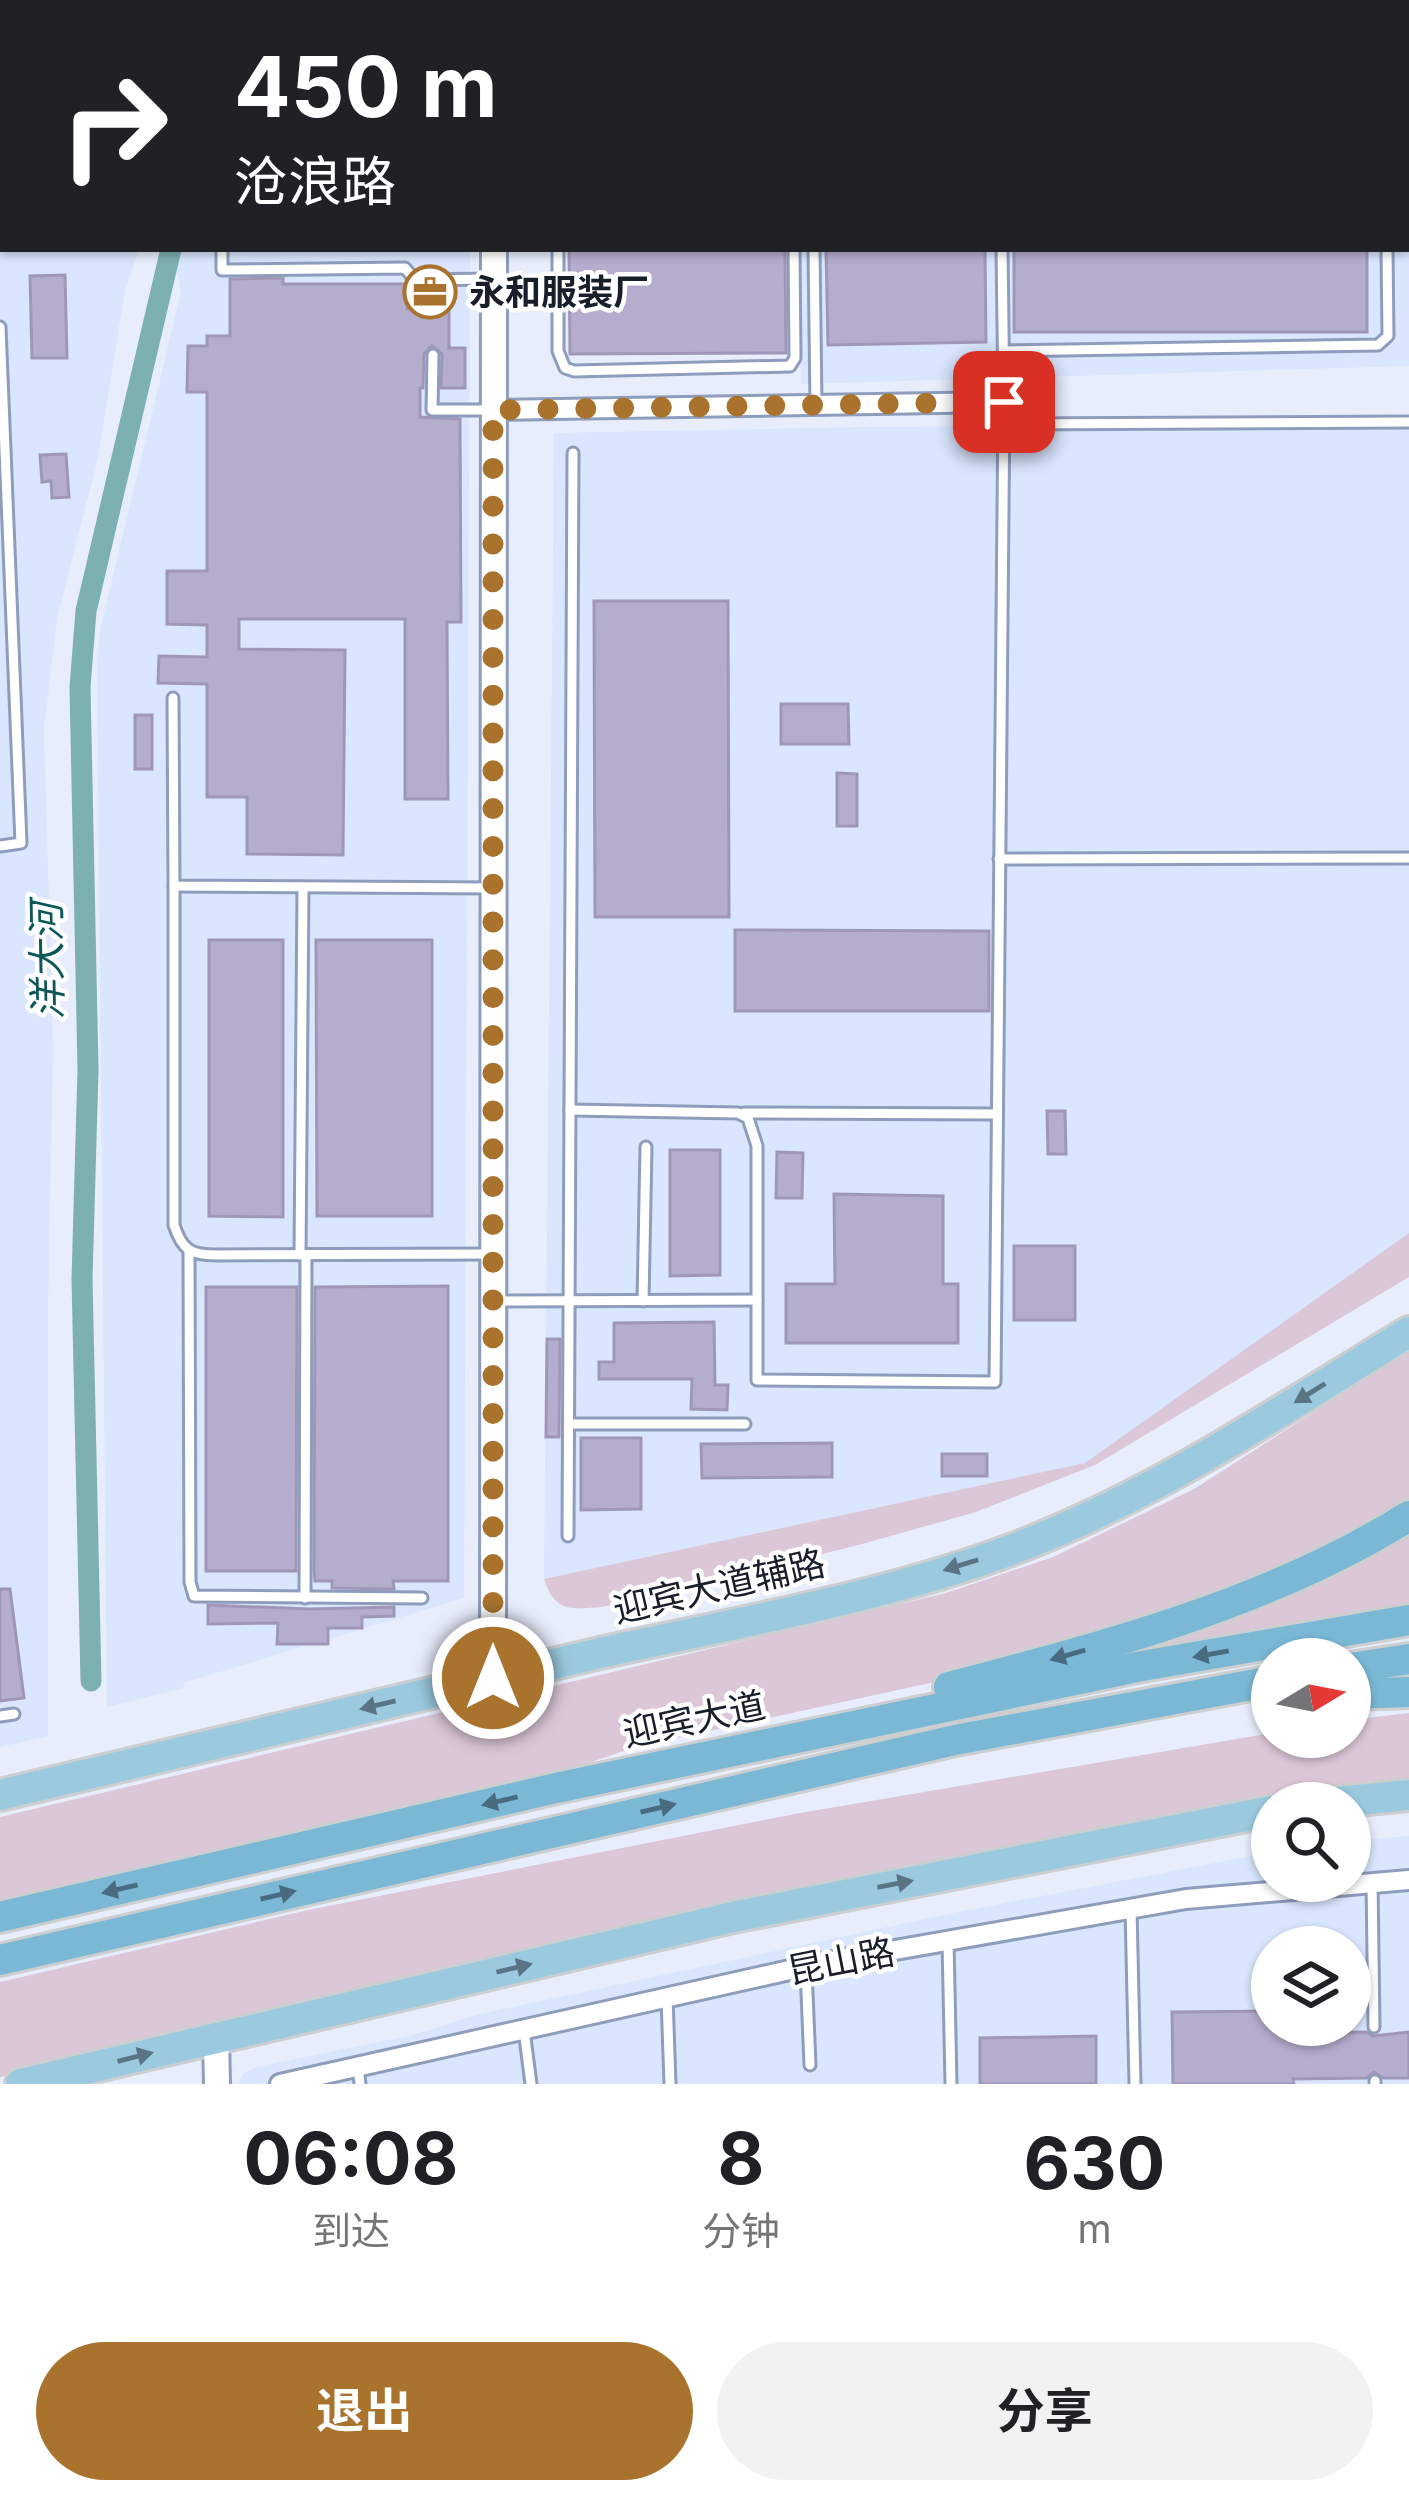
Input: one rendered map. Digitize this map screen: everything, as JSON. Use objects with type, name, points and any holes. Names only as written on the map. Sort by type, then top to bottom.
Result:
[{"type":"highway","points":[[556,1788],[1158,1628],[1319,1565],[1409,1516]]},
{"type":"highway","name":"迎宾大道","points":[[0,1917],[556,1788],[1142,1666],[1409,1620]]},
{"type":"highway","points":[[1371,1665],[1409,1659]]},
{"type":"highway","points":[[0,1960],[955,1740],[1251,1685]]},
{"type":"highway","points":[[1371,1693],[1409,1692]]},
{"type":"highway","points":[[955,1740],[1251,1704]]},
{"type":"main road","name":"迎宾大道辅路","points":[[0,1795],[857,1593],[1018,1547],[1112,1507],[1218,1450],[1409,1332]]},
{"type":"main road","points":[[1371,1799],[1409,1795]]},
{"type":"main road","points":[[34,2082],[733,1917],[1251,1815]]},
{"type":"street","points":[[493,1678],[494,252]]},
{"type":"street","points":[[493,410],[1004,402]]},
{"type":"street","name":"昆山路","points":[[280,2084],[359,2075],[524,2029],[948,1941],[1186,1899],[1409,1880]]},
{"type":"street","points":[[216,2037],[218,2084]]},
{"type":"lane","points":[[222,252],[222,270],[405,268],[416,280],[494,279]]},
{"type":"lane","points":[[558,252],[558,351],[565,368],[574,371],[790,366],[795,358],[794,252]]},
{"type":"lane","points":[[814,252],[816,405]]},
{"type":"lane","points":[[738,1113],[748,1118],[757,1146],[757,1381],[995,1382],[1002,252]]},
{"type":"lane","points":[[1004,351],[1378,345],[1388,336],[1387,252]]},
{"type":"lane","points":[[0,327],[5,600],[21,843],[0,846]]},
{"type":"lane","points":[[433,355],[432,410],[493,410]]},
{"type":"lane","points":[[1004,424],[1409,422]]},
{"type":"lane","points":[[568,1536],[573,453]]},
{"type":"lane","points":[[173,698],[174,1225],[189,1252],[191,1590],[202,1597],[422,1598]]},
{"type":"lane","points":[[999,859],[1409,858]]},
{"type":"lane","points":[[174,886],[493,887]]},
{"type":"lane","points":[[303,887],[305,1598]]},
{"type":"lane","points":[[570,1110],[997,1114]]},
{"type":"lane","points":[[644,1300],[646,1147]]},
{"type":"lane","points":[[189,1252],[493,1254]]},
{"type":"lane","points":[[493,1301],[757,1300]]},
{"type":"lane","points":[[568,1424],[745,1424]]},
{"type":"lane","points":[[0,1716],[14,1714]]},
{"type":"lane","points":[[1372,1881],[1374,2027]]},
{"type":"lane","points":[[1132,1909],[1135,2084]]},
{"type":"lane","points":[[948,1941],[951,2084]]},
{"type":"lane","points":[[806,1967],[810,2066]]},
{"type":"lane","points":[[667,1997],[670,2084]]},
{"type":"lane","points":[[524,2029],[531,2084]]},
{"type":"shaded area","points":[[0,252],[138,252],[125,290],[98,458],[57,618],[44,730],[53,1049],[48,1736],[0,1747]]},
{"type":"shaded area","points":[[180,252],[470,252],[464,1598],[183,1683],[184,1688],[107,1707],[97,668],[100,630],[181,292],[177,271]]},
{"type":"shaded area","points":[[800,252],[1409,252],[1409,366],[801,384]]},
{"type":"shaded area","points":[[1409,424],[1409,1237],[1085,1463],[544,1579],[554,433]]},
{"type":"shaded area","points":[[1409,1233],[1409,1277],[1095,1465],[976,1512],[602,1607],[565,1606],[548,1590],[544,1579],[1085,1463]]},
{"type":"shaded area","points":[[1409,1351],[1409,1613],[1138,1653],[1090,1641],[1004,1667],[635,1747],[554,1775],[0,1903],[0,1817],[946,1593],[1053,1557],[1194,1489]]},
{"type":"shaded area","points":[[1409,1713],[1409,1787],[1371,1793],[1371,1782],[1251,1782],[1251,1807],[719,1910],[0,2077],[0,1982],[308,1910],[800,1813],[1251,1737],[1251,1758],[1371,1758],[1371,1718]]},
{"type":"shaded area","points":[[1409,1836],[1409,2084],[238,2084],[244,2073],[256,2067],[958,1912],[1251,1856],[1251,1902],[1371,1902],[1371,1839]]},
{"type":"building","points":[[569,252],[785,252],[786,353],[570,354]]},
{"type":"building","points":[[826,252],[985,252],[986,342],[828,345]]},
{"type":"building","points":[[1014,252],[1367,252],[1367,332],[1014,332]]},
{"type":"building","points":[[65,275],[67,358],[32,358],[30,276]]},
{"type":"building","points":[[283,278],[283,284],[407,284],[407,309],[449,309],[449,348],[465,348],[465,388],[441,388],[442,354],[432,346],[424,354],[420,388],[420,417],[460,419],[461,622],[447,622],[448,799],[405,799],[405,619],[239,619],[239,649],[345,650],[343,855],[247,854],[247,797],[207,797],[207,684],[158,683],[159,656],[207,657],[207,625],[167,624],[167,571],[207,571],[207,392],[187,392],[188,346],[207,346],[207,336],[230,336],[230,279]]},
{"type":"building","points":[[66,454],[69,497],[52,498],[51,481],[42,482],[40,455]]},
{"type":"building","points":[[594,601],[728,601],[729,917],[595,917]]},
{"type":"building","points":[[781,704],[848,704],[849,744],[781,744]]},
{"type":"building","points":[[135,715],[152,715],[152,769],[135,769]]},
{"type":"building","points":[[837,773],[857,774],[857,826],[837,826]]},
{"type":"building","points":[[735,930],[989,931],[989,1011],[735,1011]]},
{"type":"building","points":[[209,940],[283,940],[283,1217],[209,1216]]},
{"type":"building","points":[[316,940],[432,940],[432,1216],[317,1216]]},
{"type":"building","points":[[1047,1111],[1065,1111],[1066,1154],[1048,1154]]},
{"type":"building","points":[[670,1150],[720,1150],[720,1275],[670,1276]]},
{"type":"building","points":[[777,1152],[803,1153],[802,1198],[776,1198]]},
{"type":"building","points":[[834,1194],[943,1196],[943,1284],[958,1284],[958,1343],[786,1343],[786,1284],[835,1284]]},
{"type":"building","points":[[1014,1246],[1075,1246],[1075,1320],[1014,1320]]},
{"type":"building","points":[[448,1286],[448,1581],[393,1581],[394,1589],[332,1588],[332,1581],[315,1581],[315,1287]]},
{"type":"building","points":[[206,1287],[297,1287],[296,1571],[206,1571]]},
{"type":"building","points":[[714,1322],[715,1385],[728,1385],[727,1410],[691,1409],[692,1379],[599,1379],[599,1362],[614,1362],[614,1323]]},
{"type":"building","points":[[547,1339],[560,1339],[559,1437],[546,1437]]},
{"type":"building","points":[[581,1438],[641,1438],[641,1509],[581,1510]]},
{"type":"building","points":[[832,1443],[832,1477],[702,1478],[701,1444]]},
{"type":"building","points":[[942,1454],[987,1454],[987,1476],[942,1476]]},
{"type":"building","points":[[0,1589],[10,1589],[24,1698],[0,1701]]},
{"type":"building","points":[[208,1605],[394,1607],[394,1616],[362,1617],[362,1628],[328,1628],[328,1644],[277,1644],[278,1623],[208,1624]]},
{"type":"building","points":[[1251,2011],[1251,2046],[1371,2046],[1371,2035],[1409,2032],[1409,2078],[1383,2078],[1374,2072],[1367,2078],[1293,2079],[1294,2084],[1173,2084],[1172,2012]]},
{"type":"building","points":[[1096,2036],[1096,2084],[980,2084],[980,2038]]},
{"type":"waterway","name":"洋大河","points":[[91,1681],[82,1279],[88,1070],[80,687],[86,611],[170,252]]},
{"type":"place","name":"永和服装厂","points":[[430,292]]},
{"type":"route","points":[[493,1678],[493,410],[1004,402]]}]
